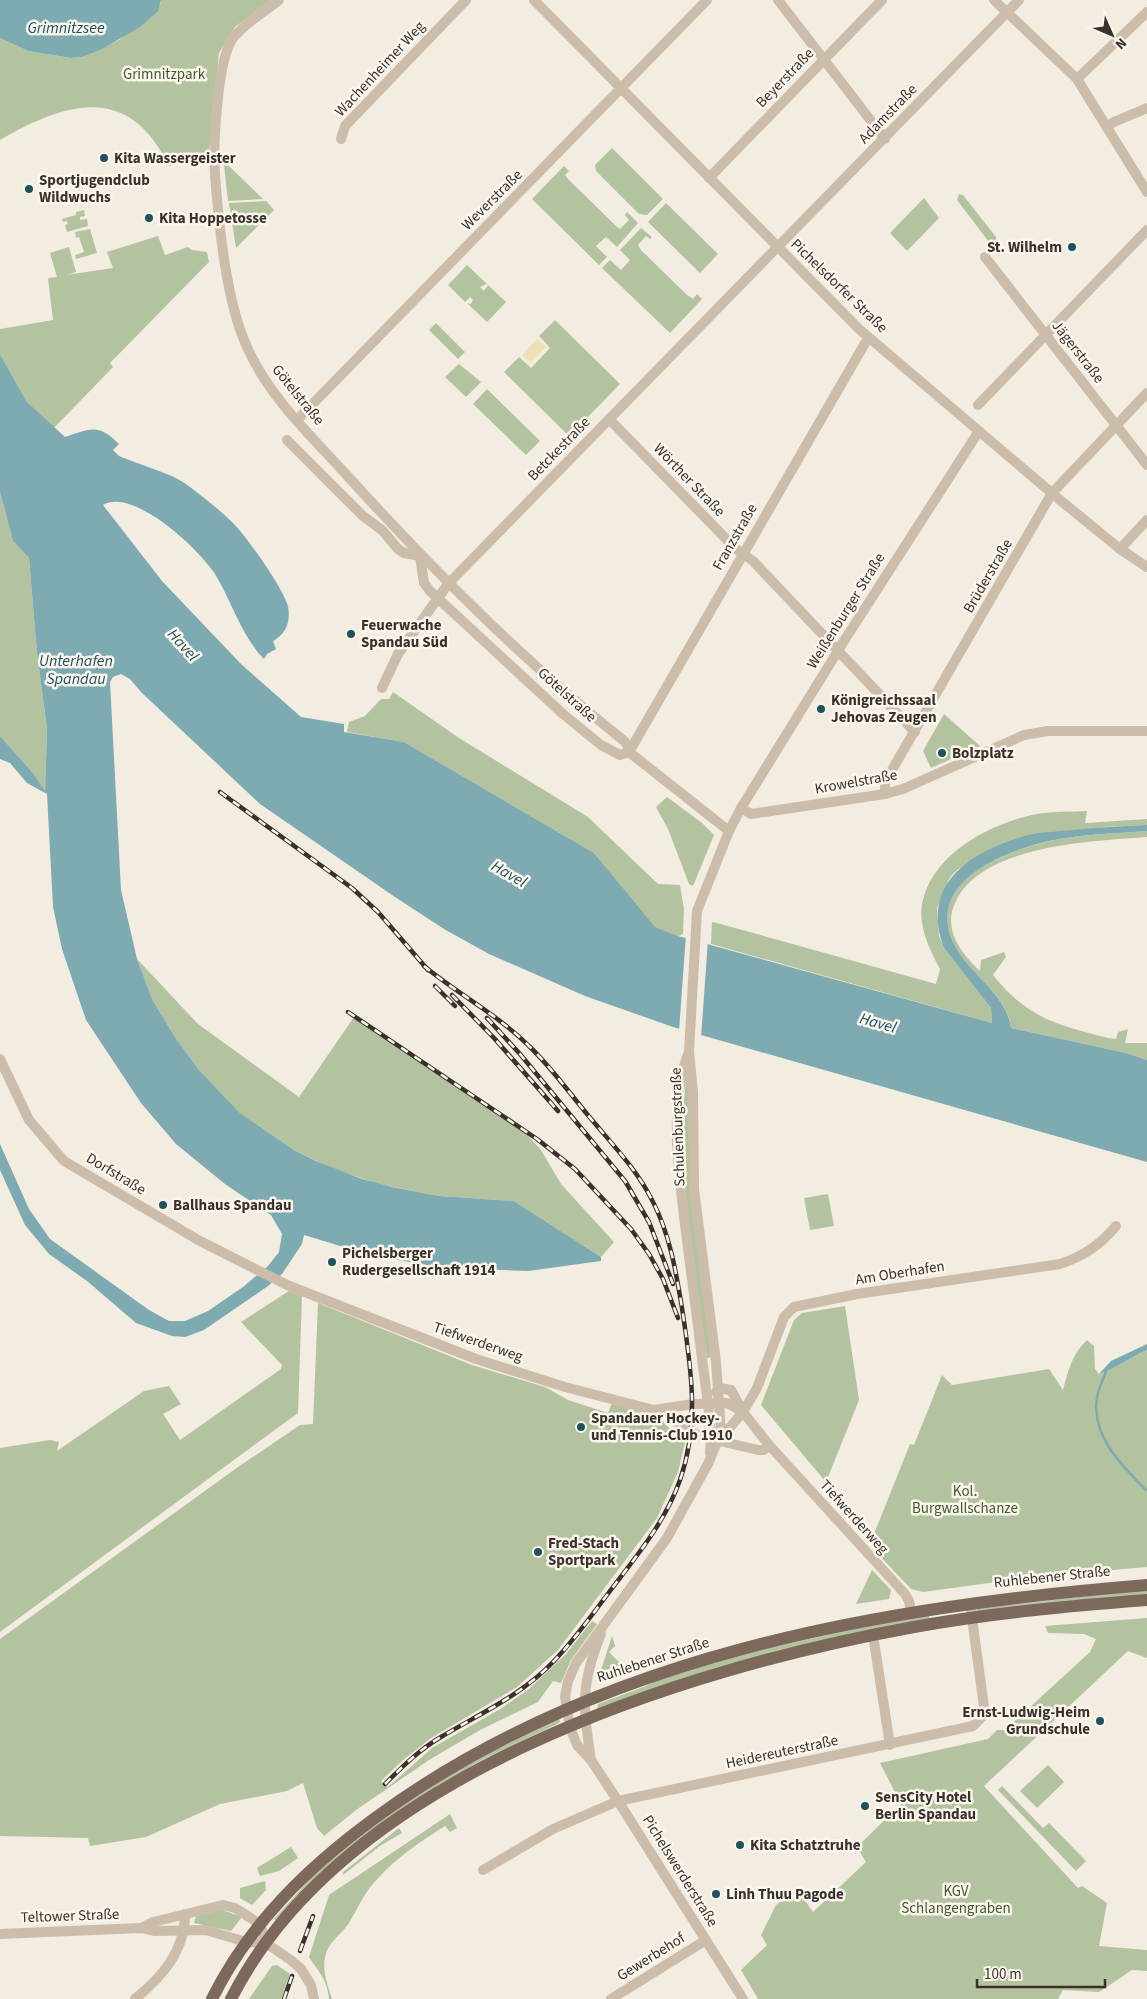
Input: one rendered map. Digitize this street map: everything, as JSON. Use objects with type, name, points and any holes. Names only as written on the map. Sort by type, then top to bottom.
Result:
[{"type":"main road","name":"Ruhlebener Straße","points":[[212,1999],[246,1942],[294,1885],[316,1865],[401,1799],[470,1756],[584,1700],[650,1676],[740,1650],[840,1626],[970,1603],[1046,1593],[1147,1585]]},
{"type":"main road","name":"Ruhlebener Straße","points":[[231,1999],[251,1964],[266,1943],[309,1892],[350,1854],[376,1834],[477,1772],[570,1727],[714,1676],[806,1650],[873,1635],[972,1618],[1067,1606],[1147,1600]]},
{"type":"street","name":"Götelstraße","points":[[279,0],[240,30],[229,46],[218,106],[214,159],[218,207],[238,326],[253,360],[267,385],[297,420],[420,556],[448,584],[568,696],[623,740],[629,752],[729,831]]},
{"type":"street","name":"Wachenheimer Weg","points":[[341,139],[345,126],[466,0]]},
{"type":"street","name":"Pichelsdorfer Straße","points":[[534,0],[868,338],[1052,494],[1120,549],[1147,567]]},
{"type":"street","name":"Weverstraße","points":[[297,420],[707,0]]},
{"type":"street","points":[[778,0],[885,139]]},
{"type":"street","name":"Beyerstraße","points":[[709,178],[882,0]]},
{"type":"street","points":[[994,0],[1077,79],[1147,192]]},
{"type":"street","name":"Adamstraße","points":[[778,249],[1019,0]]},
{"type":"street","points":[[1077,79],[1147,12]]},
{"type":"street","points":[[1107,127],[1147,108]]},
{"type":"street","points":[[978,405],[1147,230]]},
{"type":"street","name":"Betckestraße","points":[[382,688],[398,654],[448,584],[778,249]]},
{"type":"street","name":"Jägerstraße","points":[[985,257],[1147,465]]},
{"type":"street","name":"Franzstraße","points":[[629,752],[868,338]]},
{"type":"street","name":"Brüderstraße","points":[[885,794],[885,782],[1052,494],[1147,393]]},
{"type":"street","name":"Wörther Straße","points":[[609,419],[743,554],[753,561],[915,732]]},
{"type":"street","name":"Weißenburger Straße","points":[[741,808],[838,651],[979,432]]},
{"type":"street","points":[[287,440],[362,515],[383,531],[398,549],[404,553],[420,556]]},
{"type":"street","points":[[1120,549],[1147,520]]},
{"type":"street","name":"Götelstraße","points":[[420,556],[424,583],[437,598],[563,714],[601,745],[620,755],[629,752]]},
{"type":"street","name":"Krowelstraße","points":[[741,808],[751,814],[885,794],[923,782],[1024,735],[1048,731],[1147,731]]},
{"type":"street","points":[[689,1051],[697,919],[700,903],[729,831],[741,808]]},
{"type":"street","name":"Schulenburgstraße","points":[[566,1708],[566,1690],[572,1672],[589,1643],[605,1624],[666,1538],[709,1462],[715,1439],[720,1403],[694,1189],[693,1085],[689,1051]]},
{"type":"street","name":"Schulenburgstraße","points":[[689,1051],[682,1072],[679,1094],[680,1182],[708,1403],[715,1439]]},
{"type":"street","name":"Dorfstraße","points":[[0,1059],[29,1120],[64,1161],[138,1206],[287,1285]]},
{"type":"street","name":"Am Oberhafen","points":[[743,1412],[757,1388],[784,1317],[794,1307],[857,1294],[1060,1264],[1078,1258],[1101,1244],[1116,1226]]},
{"type":"street","name":"Tiefwerderweg","points":[[287,1285],[476,1359],[636,1406],[654,1410],[727,1402],[743,1412]]},
{"type":"street","points":[[708,1403],[718,1388]]},
{"type":"street","name":"Tiefwerderweg","points":[[718,1388],[731,1390],[743,1412],[769,1445],[905,1594],[909,1601],[911,1612]]},
{"type":"street","points":[[664,1409],[685,1430],[758,1450],[764,1450],[769,1445]]},
{"type":"street","points":[[715,1439],[743,1412]]},
{"type":"street","name":"Heidereuterstraße","points":[[483,1870],[553,1829],[618,1801],[973,1726],[985,1714],[985,1705],[970,1603]]},
{"type":"street","name":"Schulenburgstraße","points":[[585,1721],[586,1678],[605,1624]]},
{"type":"street","points":[[873,1635],[890,1745]]},
{"type":"street","name":"Pichelswerderstraße","points":[[566,1708],[570,1727],[577,1744],[591,1760],[618,1801],[743,1999]]},
{"type":"street","name":"Pichelswerderstraße","points":[[585,1721],[591,1760]]},
{"type":"street","name":"Teltower Straße","points":[[142,1928],[153,1922],[223,1905],[235,1908],[260,1924]]},
{"type":"street","points":[[135,1999],[157,1981],[176,1954],[185,1929],[185,1914]]},
{"type":"street","points":[[260,1924],[266,1943],[301,1968],[311,1985],[314,1999]]},
{"type":"street","name":"Teltower Straße","points":[[0,1934],[142,1928],[154,1931],[185,1929],[206,1930],[246,1942],[266,1943]]},
{"type":"street","name":"Gewerbehof","points":[[611,1999],[706,1940]]},
{"type":"green space","name":"Grimnitzpark","points":[[161,0],[271,0],[235,27],[219,53],[209,153],[169,166],[153,139],[135,121],[116,111],[95,107],[72,109],[49,116],[0,140],[0,38],[28,51],[71,58],[82,57],[119,40],[160,5]]},
{"type":"green space","points":[[612,148],[663,199],[647,215],[639,214],[596,171],[595,165]]},
{"type":"green space","points":[[227,164],[263,199],[228,201],[224,165]]},
{"type":"green space","points":[[564,166],[569,171],[565,175],[569,180],[616,226],[620,229],[629,220],[625,215],[627,212],[638,223],[617,247],[606,237],[596,246],[607,257],[599,265],[532,199]]},
{"type":"green space","points":[[959,194],[963,195],[996,237],[996,244],[989,242],[957,200]]},
{"type":"green space","points":[[924,198],[939,218],[907,251],[890,233]]},
{"type":"green space","points":[[266,201],[274,210],[236,248],[229,203]]},
{"type":"green space","points":[[666,203],[718,254],[700,273],[648,222]]},
{"type":"green space","points":[[84,210],[85,216],[80,217],[80,220],[87,219],[88,226],[67,232],[65,225],[68,224],[67,221],[63,222],[62,219],[76,215],[76,212]]},
{"type":"green space","points":[[641,228],[652,237],[650,239],[646,236],[638,245],[641,250],[687,295],[693,299],[697,294],[702,299],[670,333],[602,268],[610,260],[621,270],[630,260],[620,250]]},
{"type":"green space","points":[[90,229],[97,253],[76,259],[75,255],[84,252],[79,237],[76,238],[75,232]]},
{"type":"green space","points":[[158,236],[165,255],[188,247],[192,250],[207,252],[209,262],[110,363],[113,367],[54,428],[27,402],[0,354],[0,329],[53,320],[48,278],[57,277],[50,253],[69,247],[76,272],[66,275],[113,268],[107,252]]},
{"type":"green space","points":[[467,265],[487,284],[480,287],[484,291],[488,285],[506,302],[487,322],[467,303],[471,304],[473,300],[470,297],[465,302],[448,285]]},
{"type":"green space","points":[[555,320],[620,384],[582,423],[584,425],[571,438],[504,372],[519,357],[531,368],[550,348],[539,336]]},
{"type":"green space","points":[[436,323],[465,352],[458,359],[429,330]]},
{"type":"green space","points":[[459,364],[481,382],[466,397],[445,377]]},
{"type":"green space","points":[[487,389],[540,441],[526,455],[473,404]]},
{"type":"green space","points":[[0,492],[13,541],[29,558],[37,653],[47,729],[45,792],[33,773],[0,736]]},
{"type":"green space","points":[[393,692],[459,738],[588,817],[658,884],[680,885],[684,909],[683,934],[678,936],[654,927],[594,853],[404,742],[347,732],[349,722],[365,716],[381,699],[389,699]]},
{"type":"green space","points":[[944,714],[980,746],[931,768],[923,751]]},
{"type":"green space","points":[[667,797],[702,823],[714,835],[693,886],[689,884],[668,829],[656,807]]},
{"type":"green space","points":[[1087,811],[1085,823],[1147,819],[1147,825],[1103,827],[977,857],[950,877],[937,908],[939,936],[944,948],[991,1008],[992,1023],[711,944],[712,922],[936,984],[940,969],[923,929],[921,912],[928,886],[938,870],[951,855],[983,833],[1019,818],[1056,812]]},
{"type":"green space","points":[[1147,831],[1147,837],[1070,844],[1014,857],[989,868],[970,882],[956,901],[951,921],[955,939],[960,948],[980,971],[981,960],[1004,952],[1006,957],[993,975],[1018,1001],[1044,1018],[1058,1024],[1108,1038],[1116,1039],[1118,1032],[1128,1029],[1125,1043],[1147,1043],[1147,1060],[1126,1053],[1011,1028],[1008,1015],[1002,1004],[960,955],[954,944],[948,924],[949,906],[956,890],[984,866],[1002,857],[1038,844],[1078,836]]},
{"type":"green space","points":[[137,959],[198,1024],[299,1097],[354,1017],[515,1121],[541,1150],[561,1184],[614,1242],[601,1257],[514,1201],[439,1196],[378,1184],[329,1167],[294,1150],[240,1113],[199,1070],[175,1037],[153,1001]]},
{"type":"green space","points":[[687,1072],[712,1357],[707,1358],[684,1179],[684,1107]]},
{"type":"green space","points":[[828,1194],[834,1226],[810,1230],[804,1198]]},
{"type":"green space","points":[[289,1291],[302,1296],[298,1413],[0,1632],[0,1448],[50,1440],[59,1442],[57,1451],[144,1391],[169,1386],[181,1404],[163,1414],[180,1440],[281,1369],[282,1365],[241,1322]]},
{"type":"green space","points":[[318,1303],[472,1365],[545,1387],[568,1400],[608,1413],[612,1403],[659,1417],[675,1434],[686,1438],[678,1472],[657,1518],[558,1650],[517,1687],[431,1738],[403,1760],[381,1781],[388,1787],[432,1748],[502,1708],[529,1689],[566,1654],[592,1621],[597,1624],[571,1660],[561,1683],[553,1681],[538,1702],[480,1730],[429,1760],[356,1810],[324,1836],[317,1828],[303,1783],[287,1791],[220,1804],[146,1837],[90,1846],[88,1838],[0,1836],[0,1639],[238,1467],[300,1425],[313,1424]]},
{"type":"green space","points":[[845,1306],[859,1400],[826,1482],[761,1405],[794,1320],[802,1313]]},
{"type":"green space","name":"Kol. Burgwallschanze","points":[[1087,1340],[1094,1346],[1095,1369],[1099,1374],[1147,1350],[1147,1567],[1033,1577],[923,1592],[911,1589],[876,1552],[884,1544],[874,1534],[910,1444],[914,1445],[942,1375],[952,1385],[1049,1369],[1063,1390],[1074,1357]]},
{"type":"green space","points":[[872,1570],[891,1590],[889,1599],[856,1604]]},
{"type":"green space","points":[[1147,1589],[1147,1596],[976,1612],[977,1609]]},
{"type":"green space","points":[[928,1613],[930,1620],[597,1711],[598,1704],[646,1686],[656,1680],[749,1652]]},
{"type":"green space","name":"KGV Schlangengraben","points":[[1147,1618],[1147,1658],[1128,1651],[984,1786],[1078,1888],[1082,1886],[1107,1903],[1099,1946],[1147,1950],[1147,1971],[1132,1970],[1099,1992],[1063,1990],[1058,1999],[758,1999],[741,1970],[767,1945],[761,1935],[776,1905],[797,1889],[813,1912],[866,1862],[857,1847],[901,1804],[880,1763],[988,1739],[997,1730],[1005,1730],[1090,1652],[1096,1639],[1084,1634],[1048,1633],[1045,1626]]},
{"type":"green space","points":[[612,1636],[615,1646],[609,1652],[623,1666],[628,1662],[631,1665],[605,1674],[601,1670]]},
{"type":"green space","points":[[559,1717],[560,1722],[557,1724],[484,1759],[437,1786],[325,1871],[278,1922],[274,1919],[321,1867],[349,1842],[443,1777]]},
{"type":"green space","points":[[1048,1765],[1064,1782],[1037,1808],[1020,1791]]},
{"type":"green space","points":[[1002,1786],[1043,1828],[1049,1823],[1086,1861],[1076,1871],[998,1790]]},
{"type":"green space","points":[[450,1814],[457,1828],[450,1832],[445,1826],[392,1864],[366,1893],[349,1923],[329,1947],[325,1957],[324,1968],[332,1999],[329,1999],[324,1981],[309,1957],[329,1895]]},
{"type":"green space","points":[[399,1828],[402,1833],[380,1846],[343,1875],[343,1872]]},
{"type":"green space","points":[[291,1847],[298,1858],[279,1871],[260,1876],[257,1868]]},
{"type":"green space","points":[[265,1881],[266,1890],[252,1905],[240,1898],[240,1888]]},
{"type":"green space","points":[[220,1909],[242,1917],[231,1931],[194,1923],[196,1916]]},
{"type":"green space","points":[[277,1965],[290,1974],[281,1999],[249,1999],[272,1966]]},
{"type":"sand","points":[[537,339],[546,347],[531,363],[522,355]]},
{"type":"water","name":"Grimnitzsee","points":[[0,0],[161,0],[158,11],[140,27],[102,49],[82,57],[71,58],[28,51],[0,38]]},
{"type":"water","points":[[0,354],[27,402],[65,437],[88,430],[100,430],[119,444],[113,450],[119,456],[180,480],[228,518],[239,530],[272,576],[288,606],[289,617],[287,627],[273,641],[276,649],[267,654],[264,659],[243,630],[215,574],[195,550],[164,523],[147,512],[131,505],[116,502],[103,505],[162,581],[241,664],[301,717],[344,724],[344,732],[404,742],[594,853],[655,927],[678,936],[992,1023],[991,1008],[944,948],[938,925],[939,905],[945,888],[956,873],[970,860],[988,850],[1008,841],[1033,834],[1147,825],[1147,831],[1064,838],[1037,844],[1002,857],[968,877],[956,890],[949,906],[948,924],[954,944],[1002,1004],[1008,1015],[1011,1028],[1126,1053],[1147,1060],[1147,1162],[673,1027],[585,996],[489,954],[444,929],[395,897],[260,804],[142,693],[130,679],[121,674],[113,677],[110,682],[121,890],[137,959],[153,1001],[175,1037],[199,1070],[240,1113],[294,1150],[316,1161],[362,1179],[392,1187],[439,1196],[514,1201],[601,1257],[601,1261],[528,1271],[443,1268],[370,1255],[304,1235],[302,1244],[282,1274],[268,1286],[204,1330],[185,1337],[172,1336],[136,1323],[87,1281],[49,1254],[25,1225],[0,1170],[0,1144],[29,1209],[50,1239],[149,1310],[169,1321],[185,1321],[208,1311],[243,1287],[268,1266],[279,1252],[282,1234],[271,1215],[225,1184],[176,1144],[141,1103],[86,1020],[62,949],[53,907],[47,794],[27,783],[10,763],[0,759],[0,736],[33,773],[45,791],[47,729],[37,653],[29,558],[13,541],[0,492]]},
{"type":"water","points":[[1147,1344],[1147,1350],[1099,1374],[1111,1361]]},
{"type":"pier","points":[[686,935],[708,940],[701,1038],[679,1031]]},
{"type":"waterway","points":[[1106,1372],[1097,1398],[1096,1412],[1099,1425],[1110,1449],[1127,1471],[1146,1490]]},
{"type":"railway","points":[[220,792],[352,888],[378,912],[428,970]]},
{"type":"railway","points":[[385,1784],[433,1742],[515,1694],[542,1673],[570,1643],[642,1549],[667,1509],[680,1480],[686,1459],[692,1416],[691,1373],[675,1267],[664,1227],[647,1190],[623,1156],[537,1054],[504,1024],[424,966]]},
{"type":"railway","points":[[435,986],[455,1006]]},
{"type":"railway","points":[[452,995],[494,1038],[558,1111]]},
{"type":"railway","points":[[348,1012],[537,1139],[575,1169],[631,1229],[649,1254],[663,1279],[678,1318]]},
{"type":"railway","points":[[487,1018],[520,1054],[625,1181],[649,1222],[673,1284]]},
{"type":"railway","points":[[300,1951],[313,1916]]},
{"type":"railway","points":[[284,1999],[292,1976]]},
{"type":"place","name":"Kita Wassergeister","points":[[104,158]]},
{"type":"place","name":"Sportjugendclub Wildwuchs","points":[[29,189]]},
{"type":"place","name":"Kita Hoppetosse","points":[[149,218]]},
{"type":"place","name":"St. Wilhelm","points":[[1072,247]]},
{"type":"place","name":"Feuerwache Spandau Süd","points":[[351,634]]},
{"type":"place","name":"Königreichssaal Jehovas Zeugen","points":[[821,709]]},
{"type":"place","name":"Bolzplatz","points":[[942,753]]},
{"type":"place","name":"Ballhaus Spandau","points":[[163,1205]]},
{"type":"place","name":"Pichelsberger Rudergesellschaft 1914","points":[[332,1262]]},
{"type":"place","name":"Spandauer Hockey- und Tennis-Club 1910","points":[[581,1427]]},
{"type":"place","name":"Fred-Stach Sportpark","points":[[538,1552]]},
{"type":"place","name":"Ernst-Ludwig-Heim Grundschule","points":[[1100,1721]]},
{"type":"place","name":"SensCity Hotel Berlin Spandau","points":[[865,1806]]},
{"type":"place","name":"Kita Schatztruhe","points":[[740,1845]]},
{"type":"place","name":"Linh Thuu Pagode","points":[[716,1894]]},
{"type":"water label","name":"Havel","points":[[183,645]]},
{"type":"water label","name":"Unterhafen Spandau","points":[[76,670]]},
{"type":"water label","name":"Havel","points":[[509,874]]},
{"type":"water label","name":"Havel","points":[[878,1023]]}]
